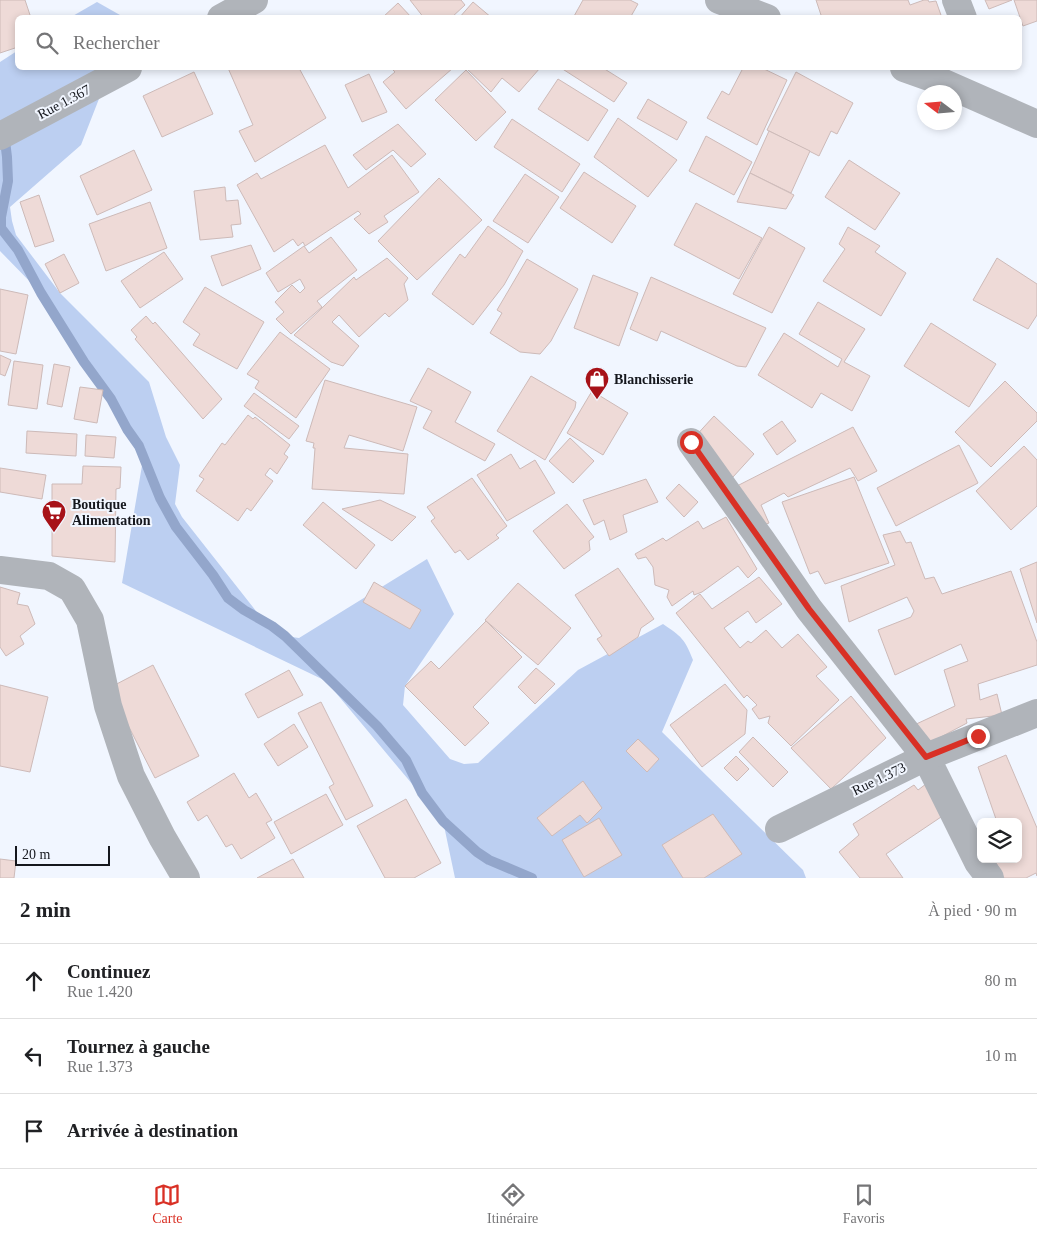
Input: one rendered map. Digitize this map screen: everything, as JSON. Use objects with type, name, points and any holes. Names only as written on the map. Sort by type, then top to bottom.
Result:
[{"type":"street","points":[[227,15],[254,0]]},
{"type":"street","points":[[719,0],[759,15]]},
{"type":"street","points":[[956,0],[962,15]]},
{"type":"street","name":"Rue 1.367","points":[[0,136],[124,70]]},
{"type":"street","points":[[918,70],[940,73],[1037,124]]},
{"type":"street","points":[[691,442],[809,609],[926,757],[978,862],[990,878]]},
{"type":"street","points":[[0,570],[49,576],[72,589],[90,620],[108,706],[131,776],[162,837],[186,878]]},
{"type":"street","name":"Rue 1.373","points":[[779,828],[926,757],[1037,713]]},
{"type":"shaded area","points":[[97,2],[120,15],[74,15]]},
{"type":"shaded area","points":[[15,52],[15,70],[110,70],[81,145],[10,207],[16,235],[60,293],[149,382],[166,437],[180,465],[175,504],[182,517],[271,630],[285,636],[299,638],[427,559],[454,614],[405,686],[403,705],[450,759],[464,764],[478,763],[578,670],[663,624],[682,639],[693,660],[662,732],[803,870],[806,878],[455,878],[443,821],[326,681],[122,583],[145,448],[103,390],[41,293],[0,251],[0,62]]},
{"type":"building","points":[[0,0],[25,0],[30,15],[15,15],[15,48],[0,53]]},
{"type":"building","points":[[410,0],[461,0],[465,5],[454,15],[422,15]]},
{"type":"building","points":[[583,0],[630,0],[638,4],[632,15],[575,15]]},
{"type":"building","points":[[816,0],[908,0],[910,5],[928,0],[929,2],[936,1],[941,15],[821,15]]},
{"type":"building","points":[[985,0],[1012,0],[989,9]]},
{"type":"building","points":[[1014,0],[1037,0],[1037,21],[1023,26],[1022,15],[1019,15]]},
{"type":"building","points":[[473,2],[488,15],[462,15]]},
{"type":"building","points":[[398,3],[409,15],[385,15]]},
{"type":"building","points":[[229,70],[300,70],[326,118],[255,162],[239,131],[253,125]]},
{"type":"building","points":[[393,70],[451,70],[406,109],[383,82],[395,72]]},
{"type":"building","points":[[466,70],[506,112],[476,141],[435,100]]},
{"type":"building","points":[[468,70],[538,70],[519,92],[502,78],[491,92]]},
{"type":"building","points":[[564,70],[606,70],[627,83],[614,102]]},
{"type":"building","points":[[742,70],[766,70],[787,80],[757,145],[707,118],[722,91],[729,95]]},
{"type":"building","points":[[194,72],[213,114],[162,137],[143,96]]},
{"type":"building","points":[[796,72],[853,103],[837,134],[831,131],[819,156],[767,130]]},
{"type":"building","points":[[369,74],[387,112],[362,122],[345,85]]},
{"type":"building","points":[[558,79],[608,110],[588,141],[538,109]]},
{"type":"building","points":[[648,99],[687,122],[677,140],[637,118]]},
{"type":"building","points":[[618,118],[677,160],[648,197],[594,157]]},
{"type":"building","points":[[512,119],[580,164],[562,192],[494,147]]},
{"type":"building","points":[[398,124],[426,154],[411,167],[393,150],[366,170],[353,155]]},
{"type":"building","points":[[769,131],[810,151],[791,193],[750,173]]},
{"type":"building","points":[[706,136],[752,162],[734,195],[689,171]]},
{"type":"building","points":[[325,145],[348,188],[392,155],[419,192],[384,216],[388,222],[369,234],[354,219],[361,214],[358,211],[305,246],[303,242],[298,246],[293,239],[274,252],[237,185],[257,173],[261,179]]},
{"type":"building","points":[[134,150],[152,190],[97,215],[80,176]]},
{"type":"building","points":[[849,160],[900,193],[875,230],[825,197]]},
{"type":"building","points":[[584,172],[636,206],[612,243],[560,208]]},
{"type":"building","points":[[750,173],[794,195],[786,209],[737,202]]},
{"type":"building","points":[[525,174],[559,197],[528,243],[493,221]]},
{"type":"building","points":[[439,178],[482,220],[417,280],[378,241]]},
{"type":"building","points":[[225,187],[226,201],[238,200],[241,224],[231,225],[233,237],[200,240],[194,191]]},
{"type":"building","points":[[39,195],[54,241],[35,247],[20,202]]},
{"type":"building","points":[[150,202],[167,248],[106,271],[89,224]]},
{"type":"building","points":[[696,203],[762,238],[739,279],[674,245]]},
{"type":"building","points":[[488,226],[523,251],[504,285],[473,325],[432,294],[460,254],[465,258]]},
{"type":"building","points":[[769,227],[805,248],[772,313],[733,294]]},
{"type":"building","points":[[848,227],[880,246],[875,252],[906,273],[881,316],[823,281],[845,249],[839,244]]},
{"type":"building","points":[[331,237],[357,270],[317,301],[322,307],[291,334],[276,319],[284,312],[275,302],[292,285],[300,293],[305,288],[300,279],[278,292],[266,273],[304,246],[309,253]]},
{"type":"building","points":[[251,245],[261,269],[222,286],[211,256]]},
{"type":"building","points":[[164,252],[183,279],[140,308],[121,281]]},
{"type":"building","points":[[64,254],[79,283],[60,293],[45,264]]},
{"type":"building","points":[[387,258],[408,278],[404,284],[408,300],[389,317],[385,313],[359,337],[339,315],[332,322],[359,346],[343,366],[331,362],[294,335],[354,277],[356,280]]},
{"type":"building","points":[[997,258],[1037,284],[1037,315],[1028,329],[973,300]]},
{"type":"building","points":[[527,259],[578,289],[551,341],[540,354],[520,352],[490,333],[502,313],[497,310]]},
{"type":"building","points":[[593,275],[638,293],[619,346],[574,328]]},
{"type":"building","points":[[651,277],[766,328],[746,367],[737,366],[661,331],[657,341],[630,329]]},
{"type":"building","points":[[205,287],[264,322],[237,369],[193,345],[200,334],[183,322]]},
{"type":"building","points":[[0,289],[28,295],[16,354],[0,351]]},
{"type":"building","points":[[818,302],[865,329],[844,362],[870,376],[852,411],[821,393],[812,408],[758,375],[784,333],[838,367],[842,359],[799,334]]},
{"type":"building","points":[[146,316],[153,324],[155,322],[222,399],[203,419],[135,339],[137,337],[131,330]]},
{"type":"building","points":[[931,323],[996,364],[969,407],[904,366]]},
{"type":"building","points":[[280,332],[330,369],[296,418],[255,388],[259,381],[247,374]]},
{"type":"building","points":[[0,355],[11,360],[5,376],[0,374]]},
{"type":"building","points":[[14,361],[43,365],[37,409],[8,405]]},
{"type":"building","points":[[54,364],[70,367],[62,407],[47,404]]},
{"type":"building","points":[[428,368],[471,392],[455,422],[495,444],[485,461],[423,428],[432,411],[410,401]]},
{"type":"building","points":[[531,376],[576,402],[575,408],[545,460],[497,431]]},
{"type":"building","points":[[325,380],[417,407],[403,451],[349,435],[344,448],[408,454],[404,494],[312,489],[315,448],[313,448],[314,443],[306,441]]},
{"type":"building","points":[[1005,381],[1037,413],[1037,421],[991,467],[955,432]]},
{"type":"building","points":[[80,387],[103,390],[97,423],[74,419]]},
{"type":"building","points":[[592,391],[628,413],[603,455],[567,433]]},
{"type":"building","points":[[254,393],[299,426],[289,439],[244,406]]},
{"type":"building","points":[[248,415],[253,419],[255,417],[290,445],[284,454],[288,457],[277,474],[270,468],[265,475],[273,481],[251,511],[247,508],[238,521],[196,491],[204,479],[199,476],[222,443],[225,445]]},
{"type":"building","points":[[714,416],[754,454],[733,477],[692,440]]},
{"type":"building","points":[[782,421],[796,441],[777,455],[763,434]]},
{"type":"building","points":[[853,427],[877,471],[858,481],[850,468],[788,497],[784,493],[761,505],[769,523],[758,527],[735,487]]},
{"type":"building","points":[[27,431],[77,434],[76,456],[26,453]]},
{"type":"building","points":[[86,435],[116,437],[114,458],[85,456]]},
{"type":"building","points":[[570,438],[594,461],[573,483],[549,461]]},
{"type":"building","points":[[959,445],[978,483],[896,526],[877,488]]},
{"type":"building","points":[[1024,446],[1037,460],[1037,506],[1011,530],[976,491]]},
{"type":"building","points":[[511,454],[520,469],[535,460],[555,493],[507,521],[477,475]]},
{"type":"building","points":[[83,466],[121,467],[120,488],[116,489],[115,562],[52,556],[52,484],[82,484]]},
{"type":"building","points":[[0,468],[46,475],[42,499],[0,492]]},
{"type":"building","points":[[854,477],[889,563],[825,584],[818,571],[810,574],[782,502]]},
{"type":"building","points":[[472,478],[507,526],[496,535],[499,538],[468,560],[460,550],[455,553],[431,521],[435,518],[427,507]]},
{"type":"building","points":[[646,479],[658,502],[623,515],[627,532],[610,540],[604,520],[594,525],[583,500]]},
{"type":"building","points":[[679,484],[698,502],[684,517],[666,498]]},
{"type":"building","points":[[380,500],[416,517],[392,541],[342,509]]},
{"type":"building","points":[[323,502],[375,545],[356,569],[303,525]]},
{"type":"building","points":[[567,504],[594,537],[589,541],[590,550],[564,569],[533,531]]},
{"type":"building","points":[[726,517],[757,569],[748,578],[738,566],[702,592],[694,595],[693,591],[672,606],[667,597],[669,590],[655,585],[653,567],[646,557],[638,559],[635,554],[663,538],[666,541],[698,521],[703,529]]},
{"type":"building","points":[[900,531],[906,543],[911,542],[925,579],[934,577],[942,594],[1011,571],[1037,642],[1037,665],[978,684],[980,700],[997,694],[1002,715],[966,719],[967,723],[924,746],[912,726],[955,706],[944,670],[968,661],[961,644],[895,675],[878,630],[911,617],[914,611],[907,597],[849,622],[841,586],[895,565],[883,535]]},
{"type":"building","points":[[1037,562],[1037,623],[1020,569]]},
{"type":"building","points":[[618,568],[654,619],[641,628],[638,637],[609,656],[597,639],[602,636],[575,595]]},
{"type":"building","points":[[759,577],[782,604],[756,623],[748,611],[724,628],[740,648],[748,641],[751,643],[766,630],[782,648],[798,634],[827,667],[816,676],[839,700],[791,746],[768,723],[770,716],[759,719],[752,709],[757,705],[747,695],[744,698],[676,613],[700,594],[712,609]]},
{"type":"building","points":[[374,582],[421,610],[410,629],[363,602]]},
{"type":"building","points":[[518,583],[571,628],[538,665],[485,620]]},
{"type":"building","points":[[0,587],[20,593],[17,604],[28,606],[35,624],[20,636],[24,644],[6,656],[0,647]]},
{"type":"building","points":[[486,621],[522,657],[473,707],[489,723],[465,746],[405,686],[431,661],[439,669]]},
{"type":"building","points":[[153,665],[199,756],[155,778],[109,688]]},
{"type":"building","points":[[536,668],[555,684],[535,704],[518,687]]},
{"type":"building","points":[[289,670],[303,695],[258,718],[245,694]]},
{"type":"building","points":[[725,684],[747,710],[745,734],[702,767],[670,725]]},
{"type":"building","points":[[0,685],[48,697],[30,772],[0,766]]},
{"type":"building","points":[[851,696],[886,738],[831,789],[791,748]]},
{"type":"building","points":[[321,702],[373,806],[346,820],[329,787],[334,784],[298,713]]},
{"type":"building","points":[[294,724],[308,747],[278,766],[264,744]]},
{"type":"building","points":[[753,737],[788,772],[773,787],[739,752]]},
{"type":"building","points":[[638,739],[659,759],[647,772],[626,751]]},
{"type":"building","points":[[1006,755],[1037,828],[1037,876],[1036,873],[1026,878],[1004,878],[996,863],[1022,863],[1022,818],[996,818],[978,767]]},
{"type":"building","points":[[736,756],[749,769],[737,781],[724,768]]},
{"type":"building","points":[[234,773],[249,798],[256,793],[272,820],[266,823],[275,838],[241,859],[232,844],[226,847],[207,815],[198,821],[187,802]]},
{"type":"building","points":[[583,781],[602,808],[587,823],[580,815],[552,836],[537,818]]},
{"type":"building","points":[[926,784],[944,815],[886,854],[903,878],[860,878],[839,852],[859,835],[853,824],[914,785],[918,790]]},
{"type":"building","points":[[326,794],[343,825],[291,854],[274,822]]},
{"type":"building","points":[[406,799],[441,863],[414,878],[385,878],[357,826]]},
{"type":"building","points":[[713,814],[742,854],[704,878],[683,878],[662,845]]},
{"type":"building","points":[[599,818],[622,855],[584,877],[562,840]]},
{"type":"building","points":[[0,859],[16,861],[14,878],[0,878]]},
{"type":"building","points":[[293,859],[304,878],[257,878]]},
{"type":"waterway","points":[[3,136],[7,157],[8,181],[1,217],[1,228],[18,250],[41,293],[84,362],[111,399],[127,429],[139,446],[160,498],[176,527],[228,598],[285,636],[377,726],[406,760],[422,793],[443,821],[477,852],[489,860],[532,878]]},
{"type":"place","name":"Blanchisserie","points":[[597,400]]},
{"type":"place","name":"Boutique Alimentation","points":[[54,533]]},
{"type":"route","points":[[691,442],[809,609],[926,757],[978,736]]}]
